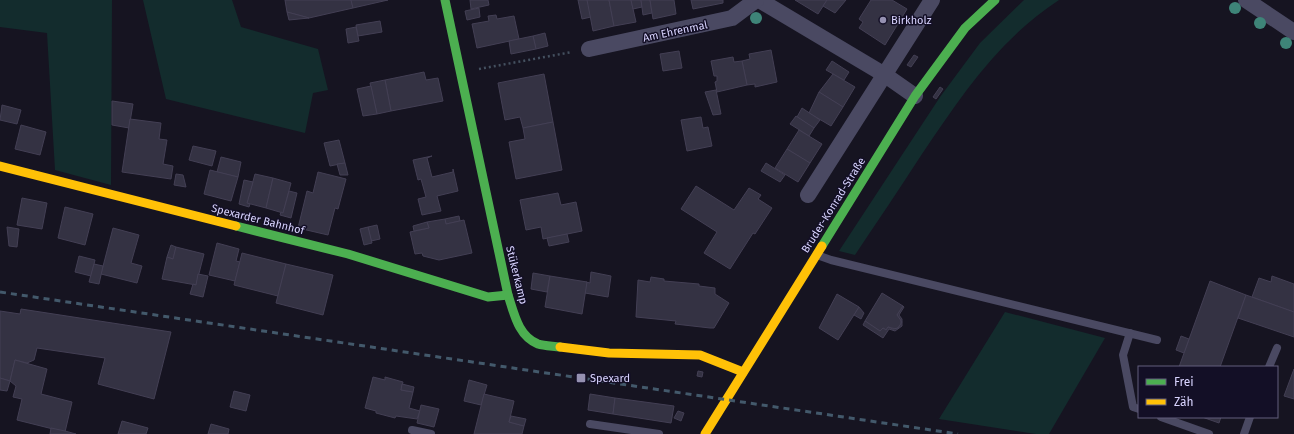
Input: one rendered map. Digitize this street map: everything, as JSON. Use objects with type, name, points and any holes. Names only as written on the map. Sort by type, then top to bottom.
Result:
[{"type":"street","name":"Stükerkamp","points":[[444,0],[508,295],[518,326],[527,337],[538,344],[609,353],[700,355],[742,372]]},
{"type":"street","name":"Am Ehrenmal","points":[[589,49],[732,18],[756,0]]},
{"type":"street","points":[[759,0],[885,75],[915,96]]},
{"type":"street","points":[[808,195],[932,0]]},
{"type":"street","name":"Bruder-Konrad-Straße","points":[[705,434],[742,372],[915,96],[966,28],[995,0]]},
{"type":"street","points":[[1246,0],[1294,32]]},
{"type":"street","name":"Spexarder Bahnhof","points":[[0,166],[348,254],[488,297],[508,295]]},
{"type":"lane","points":[[816,255],[831,260],[1157,340]]},
{"type":"lane","points":[[1130,333],[1123,355],[1134,407],[1138,409]]},
{"type":"lane","points":[[1269,366],[1277,348]]},
{"type":"lane","points":[[1164,418],[1209,434]]},
{"type":"lane","points":[[1244,434],[1250,418]]},
{"type":"lane","points":[[590,424],[659,434]]},
{"type":"lane","points":[[412,430],[431,434]]},
{"type":"path","points":[[460,73],[589,49]]},
{"type":"green space","points":[[0,0],[112,0],[111,185],[55,170],[47,33],[0,27]]},
{"type":"green space","points":[[143,0],[232,0],[241,27],[318,49],[328,90],[313,93],[305,133],[166,99]]},
{"type":"green space","points":[[1024,0],[1059,0],[1037,15],[1018,32],[967,90],[951,111],[855,255],[839,251],[940,97],[980,43]]},
{"type":"green space","points":[[1005,312],[1105,338],[1049,434],[1036,434],[939,419]]},
{"type":"building","points":[[285,0],[351,0],[353,8],[309,18],[287,12]]},
{"type":"building","points":[[351,0],[388,0],[353,8]]},
{"type":"building","points":[[470,0],[488,0],[489,5],[471,9]]},
{"type":"building","points":[[578,0],[588,0],[591,17],[582,19]]},
{"type":"building","points":[[587,0],[609,0],[614,26],[593,31]]},
{"type":"building","points":[[609,0],[631,0],[636,22],[614,26]]},
{"type":"building","points":[[631,0],[641,0],[642,7],[633,9]]},
{"type":"building","points":[[641,0],[650,0],[652,13],[643,15]]},
{"type":"building","points":[[650,0],[674,0],[676,14],[653,19]]},
{"type":"building","points":[[691,0],[723,0],[723,3],[693,9]]},
{"type":"building","points":[[795,0],[827,0],[818,14]]},
{"type":"building","points":[[827,0],[846,0],[835,13],[823,6]]},
{"type":"building","points":[[871,0],[892,0],[907,9],[885,45],[859,28],[863,22],[859,19]]},
{"type":"building","points":[[479,8],[480,17],[467,20],[465,11]]},
{"type":"building","points":[[287,12],[302,16],[309,18],[289,20]]},
{"type":"building","points":[[496,15],[497,19],[514,16],[519,39],[477,48],[472,24],[489,21],[488,16]]},
{"type":"building","points":[[380,21],[382,32],[358,36],[356,25]]},
{"type":"building","points":[[356,27],[359,41],[348,43],[346,29]]},
{"type":"building","points":[[545,33],[548,46],[536,49],[533,36]]},
{"type":"building","points":[[533,36],[536,49],[511,54],[509,41]]},
{"type":"building","points":[[771,50],[777,82],[755,87],[755,84],[747,85],[742,61],[750,59],[749,54]]},
{"type":"building","points":[[679,51],[682,68],[663,71],[660,54]]},
{"type":"building","points":[[914,55],[918,57],[911,67],[907,65]]},
{"type":"building","points":[[733,57],[734,62],[742,61],[747,85],[717,92],[715,82],[717,81],[717,76],[714,76],[711,61]]},
{"type":"building","points":[[832,61],[849,72],[844,80],[826,70]]},
{"type":"building","points":[[424,72],[426,80],[438,78],[443,101],[391,111],[385,80]]},
{"type":"building","points":[[544,74],[553,122],[523,128],[520,117],[505,120],[498,83]]},
{"type":"building","points":[[833,74],[855,87],[843,107],[819,92]]},
{"type":"building","points":[[385,80],[391,111],[377,114],[370,83]]},
{"type":"building","points":[[371,86],[377,114],[363,116],[357,89]]},
{"type":"building","points":[[940,87],[943,89],[936,99],[933,97]]},
{"type":"building","points":[[716,90],[721,114],[713,115],[705,92]]},
{"type":"building","points":[[819,92],[843,107],[831,126],[809,113]]},
{"type":"building","points":[[112,101],[133,104],[129,128],[112,125]]},
{"type":"building","points":[[2,105],[21,110],[17,124],[0,120]]},
{"type":"building","points":[[802,108],[820,120],[814,128],[797,117]]},
{"type":"building","points":[[796,116],[814,128],[809,136],[790,124]]},
{"type":"building","points":[[701,117],[703,128],[708,127],[712,146],[687,151],[681,120]]},
{"type":"building","points":[[130,119],[161,123],[159,139],[167,140],[163,164],[173,166],[171,179],[122,172]]},
{"type":"building","points":[[553,122],[562,170],[516,179],[509,142],[525,139],[523,128]]},
{"type":"building","points":[[21,125],[46,132],[40,155],[15,149]]},
{"type":"building","points":[[799,130],[822,144],[810,163],[787,149]]},
{"type":"building","points":[[339,140],[345,163],[330,166],[324,143]]},
{"type":"building","points":[[193,146],[216,151],[212,166],[189,160]]},
{"type":"building","points":[[787,149],[810,163],[798,182],[775,168]]},
{"type":"building","points":[[432,156],[427,158],[432,177],[453,172],[453,169],[458,191],[437,196],[441,211],[422,215],[418,199],[426,197],[421,179],[418,180],[413,160]]},
{"type":"building","points":[[221,157],[241,162],[238,177],[217,172]]},
{"type":"building","points":[[345,163],[348,175],[340,175],[337,164]]},
{"type":"building","points":[[766,163],[785,175],[780,182],[761,171]]},
{"type":"building","points":[[210,170],[238,177],[231,201],[204,194]]},
{"type":"building","points":[[318,172],[346,179],[338,209],[335,208],[328,235],[298,228],[307,191],[313,193]]},
{"type":"building","points":[[176,174],[183,175],[186,187],[174,185]]},
{"type":"building","points":[[255,174],[273,178],[266,208],[247,203]]},
{"type":"building","points":[[273,178],[291,183],[283,213],[266,208]]},
{"type":"building","points":[[244,180],[253,182],[247,203],[250,204],[249,207],[239,204]]},
{"type":"building","points":[[696,186],[734,210],[749,188],[761,195],[758,199],[772,208],[755,234],[753,233],[730,269],[704,253],[717,232],[681,209]]},
{"type":"building","points":[[289,191],[297,193],[291,218],[280,215],[281,212],[283,213]]},
{"type":"building","points":[[558,193],[561,205],[576,202],[582,231],[543,239],[541,227],[526,230],[520,200]]},
{"type":"building","points":[[22,198],[47,203],[42,229],[17,225]]},
{"type":"building","points":[[65,207],[93,214],[85,245],[58,238]]},
{"type":"building","points":[[459,216],[460,221],[446,224],[445,219]]},
{"type":"building","points":[[445,219],[446,224],[464,220],[472,253],[439,260],[423,256],[422,253],[415,254],[410,232],[429,228],[427,222]]},
{"type":"building","points":[[427,222],[429,228],[414,231],[413,226]]},
{"type":"building","points":[[377,225],[380,239],[371,241],[368,227]]},
{"type":"building","points":[[7,227],[19,229],[17,247],[9,246]]},
{"type":"building","points":[[368,227],[372,243],[364,245],[360,229]]},
{"type":"building","points":[[113,228],[139,235],[131,263],[142,266],[137,283],[101,274]]},
{"type":"building","points":[[567,234],[569,242],[549,246],[547,238]]},
{"type":"building","points":[[217,243],[239,249],[236,261],[240,262],[235,281],[209,275]]},
{"type":"building","points":[[171,245],[176,247],[173,259],[167,257]]},
{"type":"building","points":[[176,247],[204,254],[196,285],[162,279],[167,257],[173,259]]},
{"type":"building","points":[[242,253],[286,264],[278,296],[234,285]]},
{"type":"building","points":[[79,256],[95,260],[91,276],[75,272]]},
{"type":"building","points":[[94,264],[103,266],[99,284],[89,282]]},
{"type":"building","points":[[286,264],[333,275],[323,315],[276,303]]},
{"type":"building","points":[[591,272],[611,276],[608,297],[585,293],[586,282],[590,283]]},
{"type":"building","points":[[533,273],[550,276],[547,292],[531,289]]},
{"type":"building","points":[[198,274],[208,276],[203,297],[190,294],[193,284],[196,285]]},
{"type":"building","points":[[550,276],[587,282],[582,314],[545,307]]},
{"type":"building","points":[[1272,276],[1294,284],[1294,312],[1252,297],[1259,278],[1271,282]]},
{"type":"building","points":[[651,277],[664,279],[664,281],[699,284],[699,286],[715,288],[715,294],[729,303],[714,328],[675,324],[676,321],[636,317],[638,280],[650,282]]},
{"type":"building","points":[[1210,281],[1246,295],[1220,366],[1179,366]]},
{"type":"building","points":[[882,293],[903,306],[897,315],[901,319],[901,325],[896,329],[888,327],[886,330],[883,328],[880,331],[865,321]]},
{"type":"building","points":[[837,294],[859,307],[838,340],[819,328]]},
{"type":"building","points":[[1246,295],[1294,312],[1294,337],[1238,318]]},
{"type":"building","points":[[903,306],[904,307],[899,315],[902,322],[897,315]]},
{"type":"building","points":[[859,307],[864,313],[861,319],[854,315]]},
{"type":"building","points":[[21,309],[171,332],[154,399],[98,384],[105,358],[37,348],[34,360],[27,363],[15,360],[10,381],[0,378],[0,311],[20,314]]},
{"type":"building","points":[[865,321],[880,331],[883,328],[886,330],[888,327],[893,329],[898,328],[902,322],[902,326],[895,331],[889,329],[883,338],[863,325]]},
{"type":"building","points":[[1181,336],[1189,339],[1184,353],[1176,350]]},
{"type":"building","points":[[15,360],[47,369],[41,394],[72,402],[65,432],[17,420],[22,399],[13,397],[16,386],[10,381]]},
{"type":"building","points":[[1294,369],[1294,399],[1284,396]]},
{"type":"building","points":[[698,371],[703,372],[702,377],[697,376]]},
{"type":"building","points":[[373,377],[385,380],[385,377],[403,382],[401,390],[413,392],[409,408],[420,411],[417,419],[396,416],[395,418],[376,413],[376,411],[365,408]]},
{"type":"building","points":[[0,378],[10,381],[7,391],[0,390]]},
{"type":"building","points":[[469,380],[487,385],[481,405],[464,401]]},
{"type":"building","points":[[402,384],[414,387],[413,392],[401,390]]},
{"type":"building","points":[[234,391],[250,395],[246,411],[230,407]]},
{"type":"building","points":[[484,394],[514,401],[509,422],[524,426],[522,434],[474,434]]},
{"type":"building","points":[[590,394],[615,398],[613,414],[588,410]]},
{"type":"building","points":[[615,398],[674,406],[671,423],[613,414]]},
{"type":"building","points":[[421,405],[439,409],[434,427],[417,423]]},
{"type":"building","points":[[678,411],[684,413],[681,421],[674,418]]},
{"type":"building","points":[[511,416],[526,419],[524,426],[509,422]]},
{"type":"building","points":[[1205,418],[1221,418],[1219,423]]},
{"type":"building","points":[[122,421],[148,428],[146,434],[118,434]]},
{"type":"building","points":[[211,424],[229,429],[228,434],[208,434]]},
{"type":"building","points":[[51,428],[65,431],[76,434],[50,434]]},
{"type":"railway","points":[[0,292],[958,434]]},
{"type":"traffic: fast","points":[[445,0],[512,309],[521,330],[531,340],[540,345],[560,347]]},
{"type":"traffic: fast","points":[[822,246],[915,96],[965,28],[995,0]]},
{"type":"traffic: fast","points":[[236,226],[348,254],[488,297],[508,295]]},
{"type":"traffic: slow","points":[[0,166],[236,226]]},
{"type":"traffic: slow","points":[[705,434],[822,246]]},
{"type":"traffic: slow","points":[[560,347],[609,353],[700,355],[743,372]]},
{"type":"place","name":"Birkholz","points":[[883,20]]},
{"type":"place","name":"Spexard","points":[[581,378]]}]
